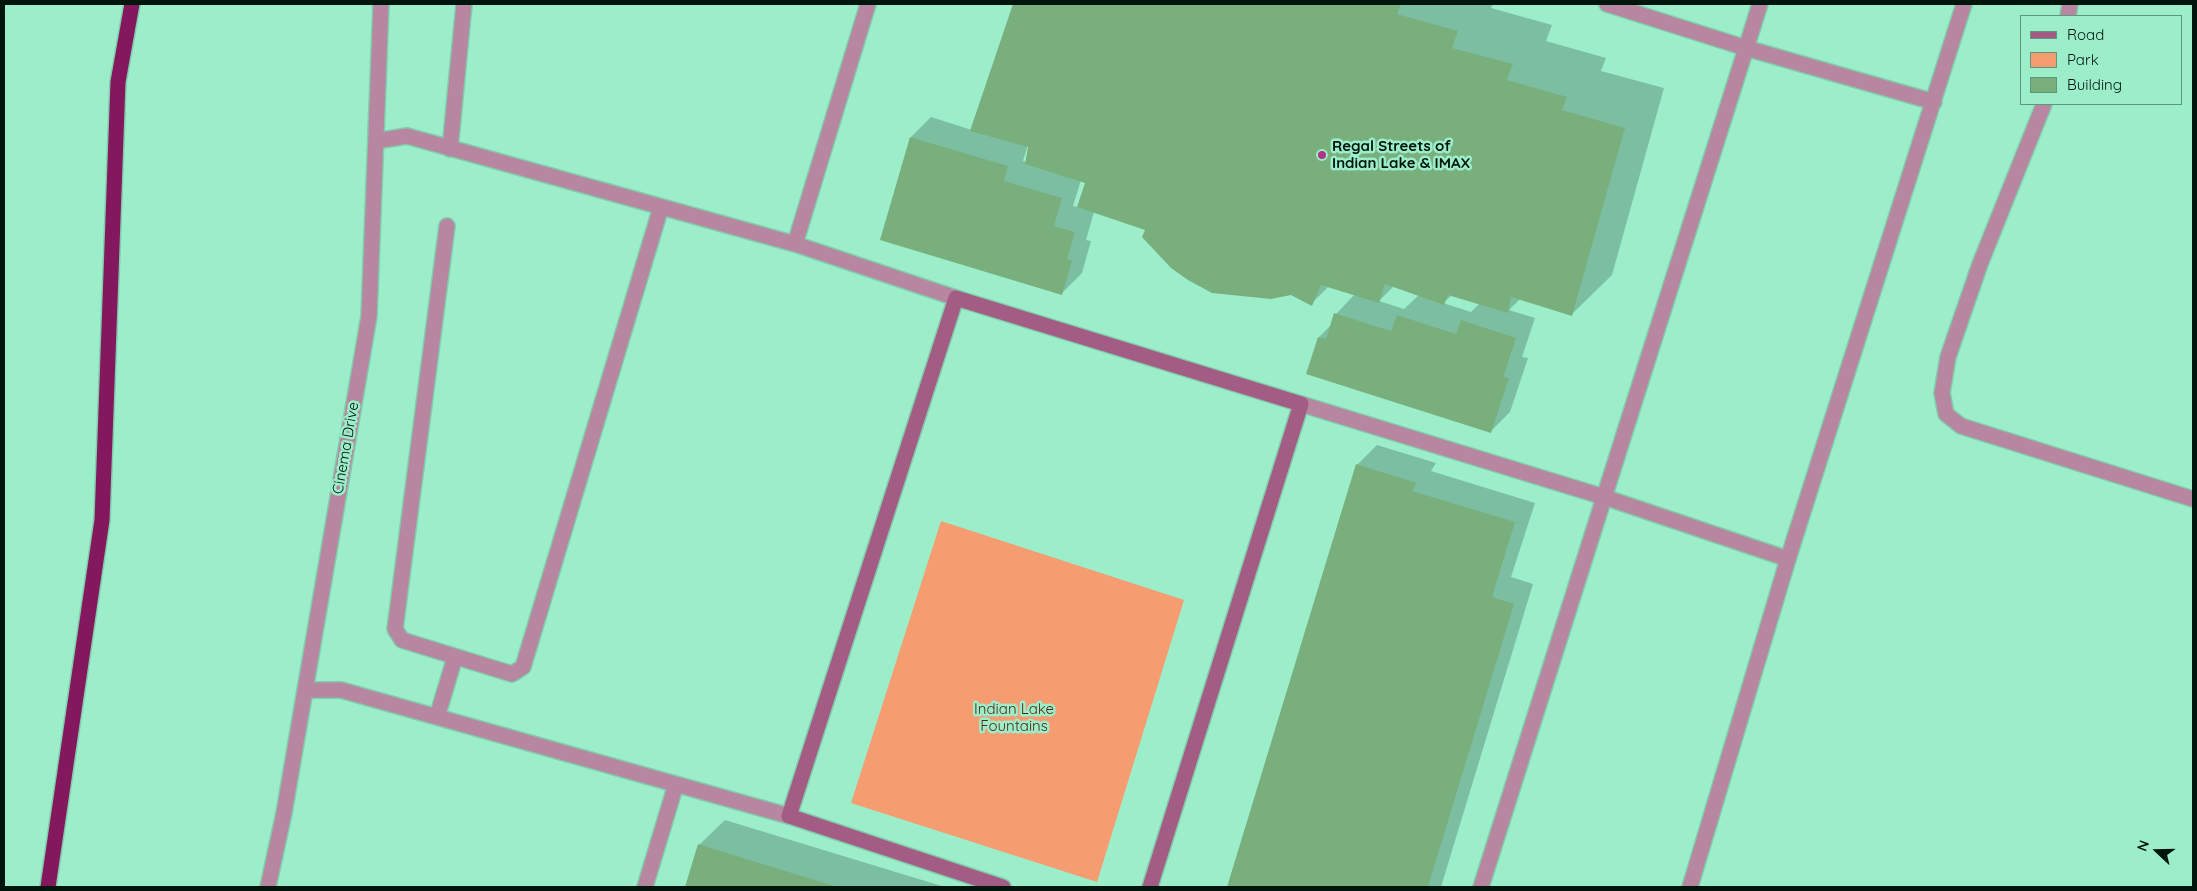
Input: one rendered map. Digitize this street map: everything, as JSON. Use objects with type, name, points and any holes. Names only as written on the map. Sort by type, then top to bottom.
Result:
[{"type":"highway","points":[[48,887],[102,520],[118,82],[132,4]]},
{"type":"street","name":"Cinema Drive","points":[[268,887],[284,812],[369,316],[381,4]]},
{"type":"street","points":[[450,149],[464,4]]},
{"type":"street","points":[[795,244],[868,4]]},
{"type":"street","points":[[1607,4],[1746,48],[1934,102]]},
{"type":"street","points":[[1481,887],[1760,4]]},
{"type":"street","points":[[1690,887],[1788,559],[1964,4]]},
{"type":"street","points":[[2044,105],[1980,264],[1948,356],[1942,393],[1946,414],[1962,426],[2193,500]]},
{"type":"street","points":[[376,141],[407,136],[795,244],[956,298],[1604,497],[1788,559]]},
{"type":"street","points":[[447,226],[396,628],[402,640],[512,674],[523,667],[661,207]]},
{"type":"street","points":[[788,816],[956,298]]},
{"type":"street","points":[[1150,887],[1301,404]]},
{"type":"street","points":[[437,717],[455,657]]},
{"type":"street","points":[[305,690],[341,690],[676,784],[788,816],[1003,887]]},
{"type":"street","points":[[645,887],[676,784]]},
{"type":"green space","name":"Indian Lake Fountains","points":[[941,521],[1184,600],[1097,882],[851,803]]},
{"type":"building","name":"Regal Streets of Indian Lake & IMAX","points":[[1013,4],[1401,4],[1397,14],[1458,31],[1452,48],[1513,64],[1507,80],[1567,97],[1562,110],[1625,128],[1572,316],[1511,297],[1508,313],[1448,295],[1444,305],[1385,284],[1379,303],[1321,285],[1312,306],[1291,295],[1271,299],[1212,293],[1188,280],[1171,268],[1142,237],[1145,230],[1077,207],[1085,183],[1025,164],[1028,147],[970,131]]},
{"type":"building","points":[[910,137],[1008,166],[1004,181],[1062,198],[1054,226],[1075,232],[1067,259],[1072,261],[1062,295],[880,240]]},
{"type":"building","points":[[1334,313],[1391,331],[1397,315],[1456,334],[1461,320],[1516,338],[1503,377],[1509,378],[1491,433],[1306,374],[1318,337],[1326,339]]},
{"type":"building","points":[[1356,464],[1417,483],[1412,491],[1515,522],[1492,597],[1514,604],[1428,887],[1227,887]]},
{"type":"building","points":[[698,844],[837,887],[685,887]]},
{"type":"place","name":"Regal Streets of Indian Lake & IMAX","points":[[1322,155]]}]
